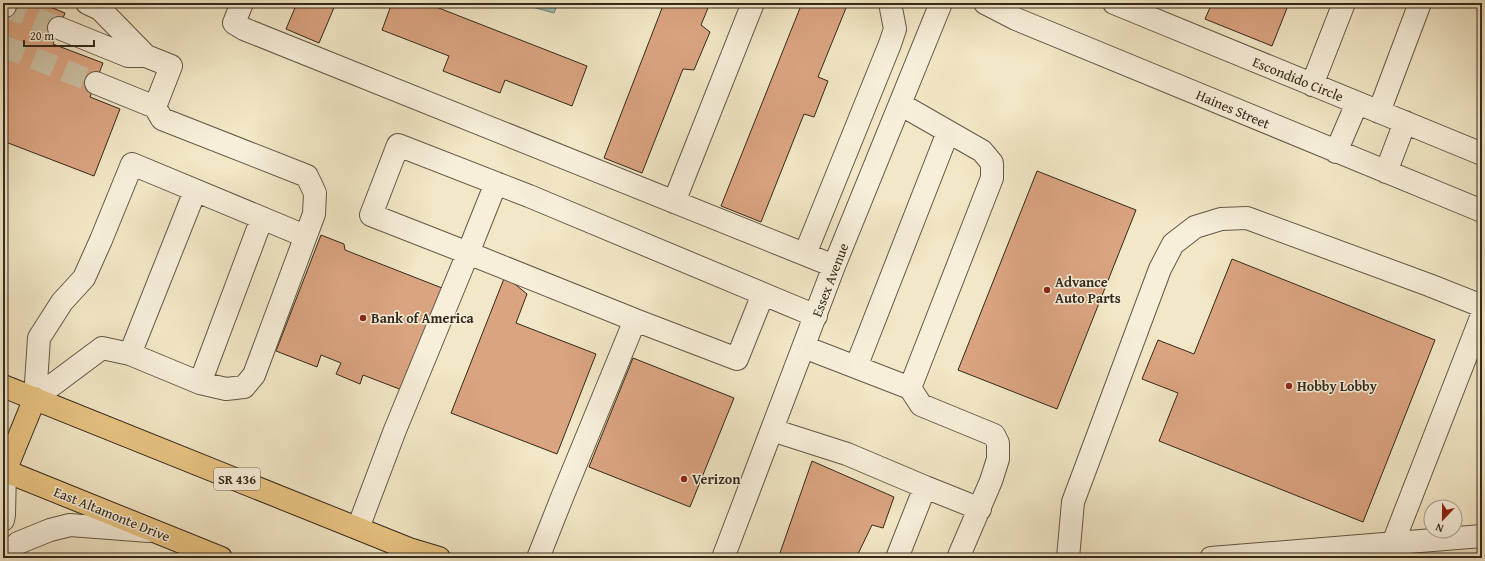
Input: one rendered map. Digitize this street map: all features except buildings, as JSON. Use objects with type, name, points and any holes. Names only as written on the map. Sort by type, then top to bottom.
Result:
[{"type":"main road","name":"SR 436","points":[[3,386],[410,549],[439,558]]},
{"type":"main road","points":[[4,471],[35,398]]},
{"type":"main road","name":"East Altamonte Drive","points":[[4,471],[221,558]]},
{"type":"street","points":[[88,3],[100,9],[146,56]]},
{"type":"street","points":[[242,3],[234,23],[244,29],[834,266]]},
{"type":"street","points":[[674,202],[754,3]]},
{"type":"street","points":[[805,254],[890,44],[895,29],[890,3]]},
{"type":"street","name":"Essex Avenue","points":[[723,558],[834,266],[941,3]]},
{"type":"street","name":"Haines Street","points":[[985,3],[1016,19],[1482,211]]},
{"type":"street","name":"Escondido Circle","points":[[1114,3],[1482,154]]},
{"type":"street","points":[[1312,85],[1344,3]]},
{"type":"street","points":[[1379,112],[1420,3]]},
{"type":"street","points":[[59,28],[128,56],[146,56],[171,66],[155,106]]},
{"type":"street","points":[[35,398],[102,348],[130,354],[200,383],[226,390],[244,387],[254,375],[314,214],[315,193],[307,176],[162,119],[155,106],[96,83]]},
{"type":"street","points":[[1336,152],[1357,103]]},
{"type":"street","points":[[900,104],[982,151],[992,163],[992,178],[910,388]]},
{"type":"street","points":[[1386,172],[1405,122]]},
{"type":"street","points":[[856,367],[948,132]]},
{"type":"street","points":[[763,294],[737,359],[371,215],[398,145],[529,196],[816,316]]},
{"type":"street","points":[[35,398],[39,338],[62,302],[84,278],[132,164],[306,236]]},
{"type":"street","points":[[358,528],[393,437],[496,183]]},
{"type":"street","points":[[130,354],[195,191]]},
{"type":"street","points":[[200,383],[262,218]]},
{"type":"street","points":[[1068,558],[1073,502],[1158,276],[1173,244],[1195,227],[1220,219],[1247,218],[1482,306]]},
{"type":"street","points":[[1393,543],[1482,315]]},
{"type":"street","points":[[538,558],[635,320]]},
{"type":"street","points":[[804,346],[910,388],[921,405],[994,434],[998,443],[998,459],[991,481],[958,558]]},
{"type":"street","points":[[772,430],[847,454],[925,487],[980,508]]},
{"type":"street","points":[[3,520],[4,471]]},
{"type":"street","points":[[897,558],[925,487]]},
{"type":"street","points":[[3,556],[18,543],[50,530],[70,525],[156,532]]},
{"type":"street","points":[[1212,558],[1482,536]]},
{"type":"water","points":[[518,3],[558,3],[554,13]]},
{"type":"tunnel","points":[[5,6],[59,28]]},
{"type":"tunnel","points":[[3,46],[96,83]]},
{"type":"place","name":"Advance Auto Parts","points":[[1047,290]]},
{"type":"place","name":"Bank of America","points":[[363,318]]},
{"type":"place","name":"Hobby Lobby","points":[[1289,386]]},
{"type":"place","name":"Verizon","points":[[684,479]]}]
